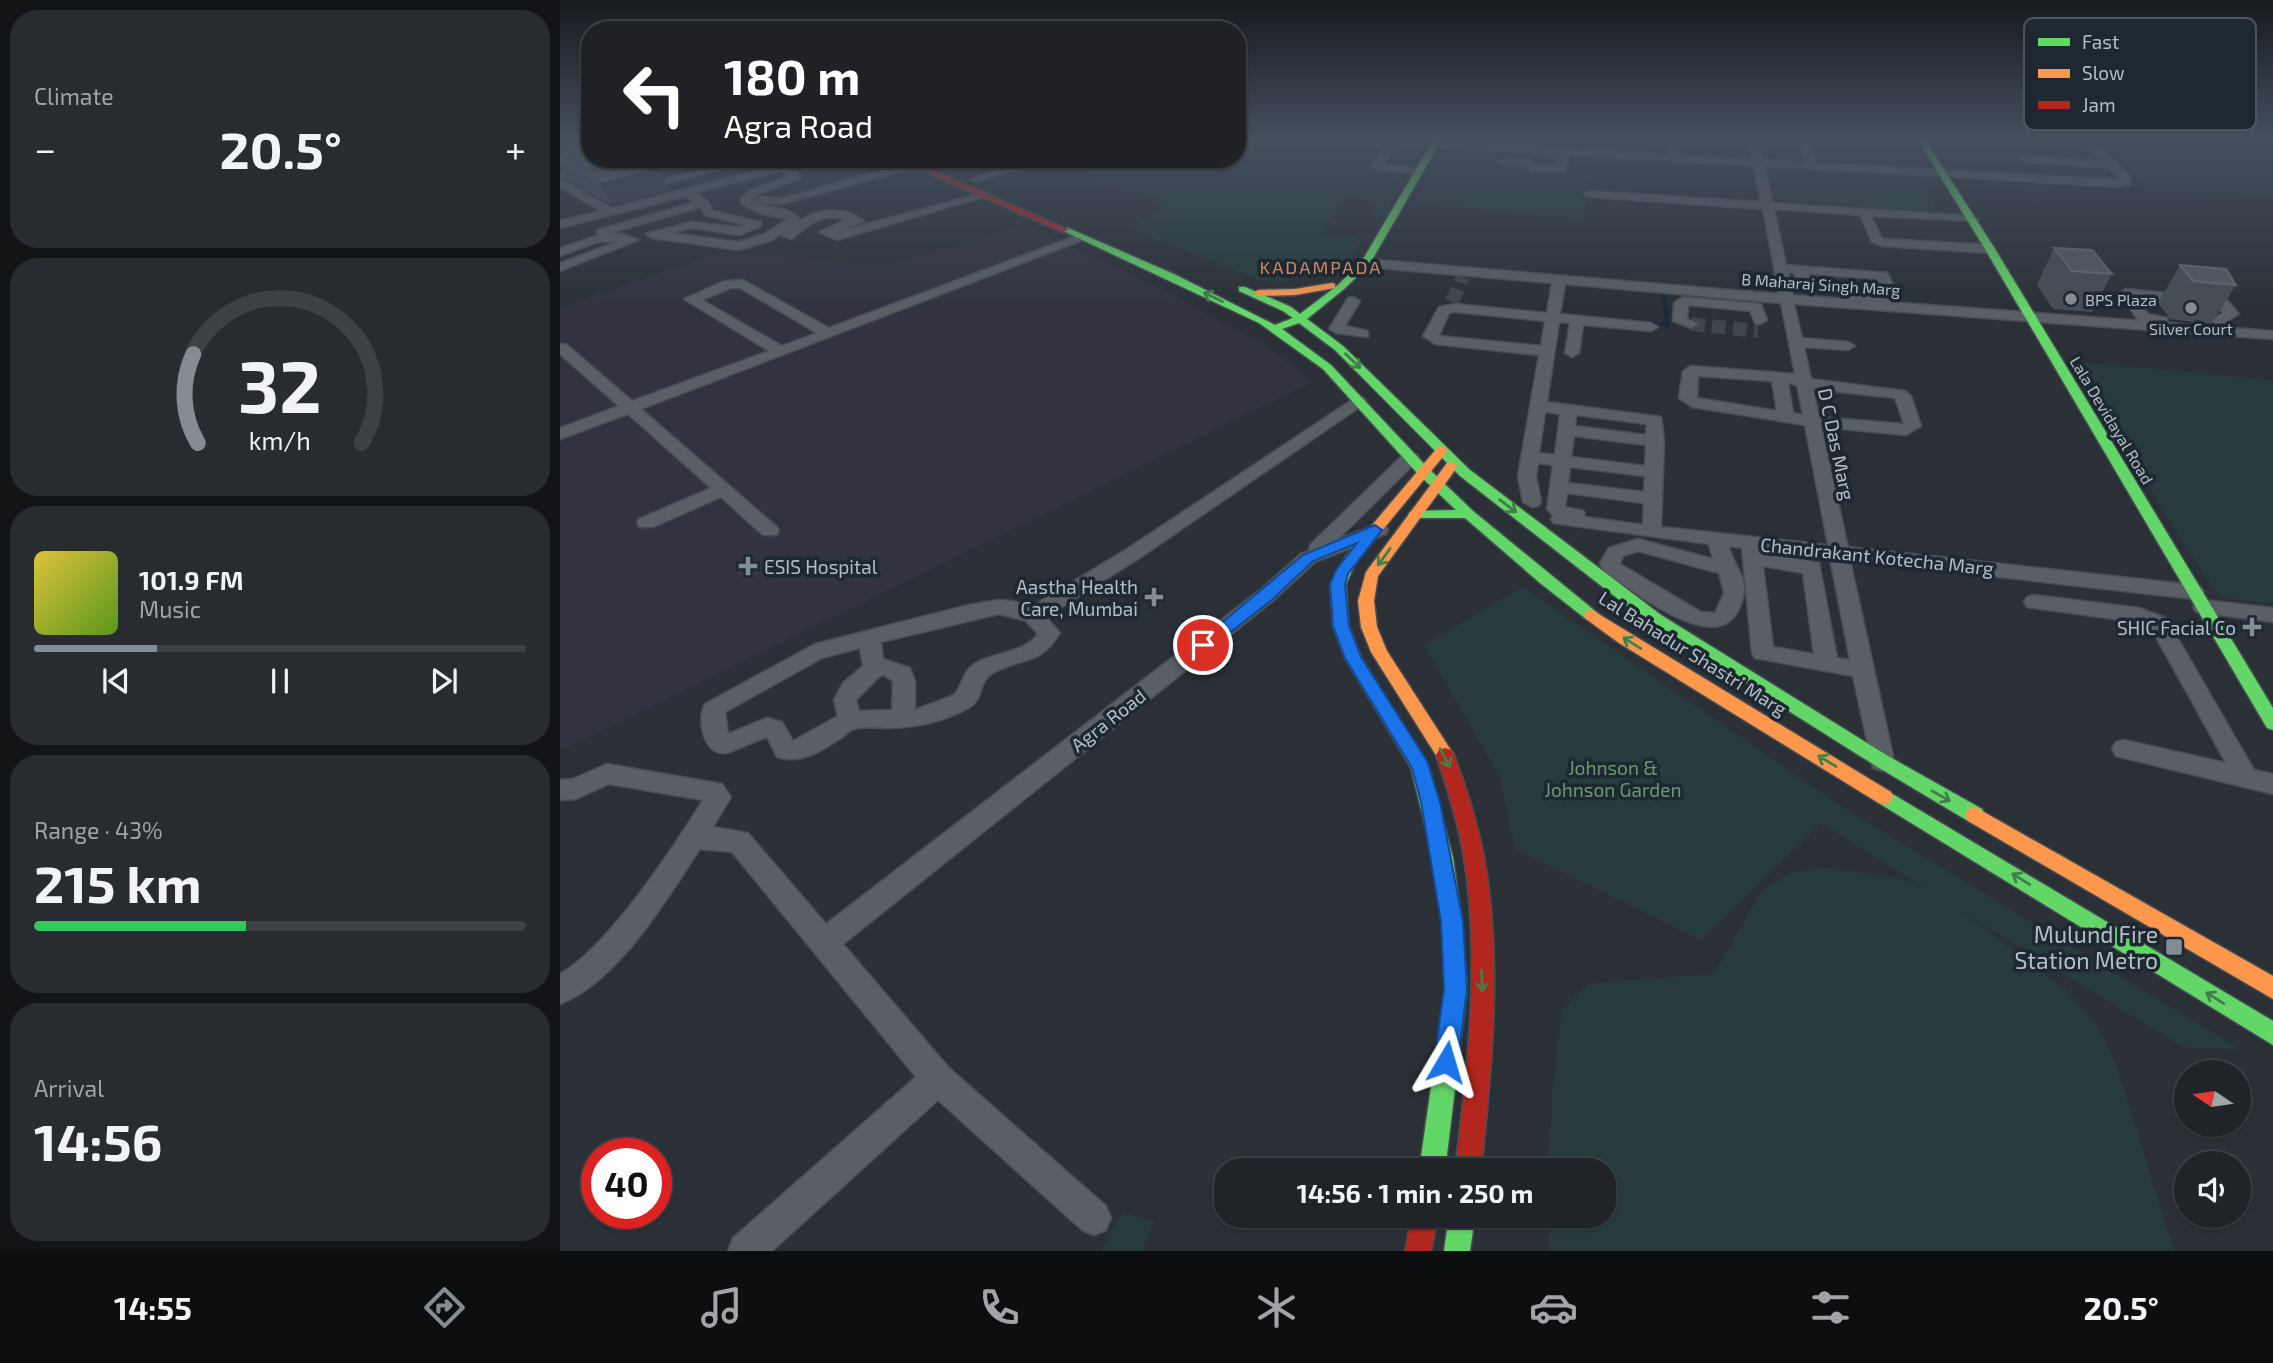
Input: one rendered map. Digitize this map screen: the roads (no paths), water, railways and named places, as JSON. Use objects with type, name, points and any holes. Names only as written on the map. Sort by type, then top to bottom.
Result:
[{"type":"main road","name":"Lal Bahadur Shastri Marg","points":[[981,193],[1173,277],[1268,325],[1327,367],[1416,465],[1468,513],[1545,580],[1625,639],[2273,1034]]},
{"type":"main road","points":[[1010,193],[1203,274]]},
{"type":"main road","points":[[1268,325],[1295,315],[1366,263],[1406,193]]},
{"type":"main road","name":"Lala Devidayal Road","points":[[1956,193],[2273,723]]},
{"type":"main road","name":"Lal Bahadur Shastri Marg","points":[[1228,284],[1295,315],[1339,348],[1454,463],[1656,619],[1882,761],[2273,988]]},
{"type":"main road","points":[[1252,293],[1334,288]]},
{"type":"main road","points":[[1434,1158],[1455,989],[1452,922],[1431,802],[1420,767],[1353,658],[1341,626],[1338,584],[1341,573],[1375,530],[1416,465],[1442,450]]},
{"type":"main road","points":[[1454,463],[1371,575],[1365,610],[1378,652],[1450,767],[1473,865],[1480,925],[1484,1021],[1469,1158]]},
{"type":"main road","points":[[1410,522],[1468,513]]},
{"type":"main road","points":[[1399,730],[1423,720]]},
{"type":"main road","points":[[1418,1251],[1422,1228]]},
{"type":"main road","points":[[1457,1251],[1460,1228]]},
{"type":"street","points":[[562,193],[580,206],[611,212]]},
{"type":"street","points":[[579,193],[611,212]]},
{"type":"street","points":[[560,225],[686,193]]},
{"type":"street","points":[[560,267],[632,240],[691,225],[739,231],[757,224],[730,219],[706,208],[688,193]]},
{"type":"street","points":[[652,234],[739,246],[768,237],[795,220],[789,214],[754,208],[746,202],[746,198],[753,193]]},
{"type":"street","points":[[771,193],[759,197],[768,201],[782,201],[807,193]]},
{"type":"street","points":[[818,195],[824,193]]},
{"type":"street","name":"D C Das Marg","points":[[1764,193],[1766,206],[1789,263],[1786,299],[1794,342],[1882,761]]},
{"type":"street","points":[[1588,194],[1866,215],[1972,219]]},
{"type":"street","points":[[856,220],[825,232],[837,236],[985,195]]},
{"type":"street","points":[[560,243],[602,234],[683,209],[706,208]]},
{"type":"street","points":[[560,225],[611,212]]},
{"type":"street","points":[[782,240],[804,221],[832,212],[840,212],[869,227]]},
{"type":"street","points":[[1866,215],[1878,241],[1951,236]]},
{"type":"street","points":[[1866,215],[1951,236],[1990,249]]},
{"type":"street","points":[[708,227],[730,219]]},
{"type":"street","points":[[560,252],[602,234],[632,240]]},
{"type":"street","points":[[560,434],[1082,238]]},
{"type":"street","points":[[1789,263],[1874,270],[1873,258]]},
{"type":"street","name":"B Maharaj Singh Marg","points":[[1366,263],[1464,274],[1559,278],[1722,299],[1786,299],[2174,325],[2273,335]]},
{"type":"street","points":[[1789,263],[1882,276],[1893,298],[1848,295],[1840,288],[1804,284],[1789,263]]},
{"type":"street","points":[[1464,274],[1532,282],[1534,298],[1553,315]]},
{"type":"street","points":[[1532,502],[1527,476],[1542,400],[1551,373],[1546,351],[1559,278]]},
{"type":"street","points":[[780,351],[691,299],[729,284],[743,284],[828,334]]},
{"type":"street","points":[[1334,288],[1358,302],[1336,329],[1363,334]]},
{"type":"street","points":[[2174,325],[2143,317],[2126,293],[2221,302],[2232,314],[2221,318],[2224,329]]},
{"type":"street","points":[[1452,302],[1534,298]]},
{"type":"street","points":[[1690,324],[1680,321],[1682,301],[1722,299],[1756,307],[1760,320]]},
{"type":"street","points":[[1546,351],[1435,340],[1430,336],[1444,310],[1449,308],[1553,315],[1651,327]]},
{"type":"street","points":[[1572,352],[1577,320]]},
{"type":"street","points":[[1794,342],[1848,346]]},
{"type":"street","points":[[562,348],[627,408],[770,531]]},
{"type":"street","points":[[1691,371],[1779,377],[1802,379],[1829,399],[1811,421],[1692,402],[1687,398],[1691,371]]},
{"type":"street","points":[[1779,377],[1787,417]]},
{"type":"street","points":[[1542,400],[1588,402]]},
{"type":"street","points":[[1542,400],[1569,409],[1652,419],[1656,422],[1652,528],[1559,512],[1556,509],[1569,409]]},
{"type":"street","points":[[1033,616],[1134,554],[1358,401]]},
{"type":"street","points":[[1567,430],[1656,441]]},
{"type":"street","points":[[1530,454],[1655,470]]},
{"type":"street","points":[[1308,558],[1416,465]]},
{"type":"street","points":[[1559,487],[1653,499]]},
{"type":"street","points":[[646,523],[722,490]]},
{"type":"street","name":"Chandrakant Kotecha Marg","points":[[1560,519],[1652,528],[1718,539],[1752,550],[1838,551],[2199,599],[2273,615]]},
{"type":"street","name":"Agra Road","points":[[824,942],[1267,595],[1308,558],[1375,530],[1410,522]]},
{"type":"street","points":[[1718,539],[1718,550],[1734,585],[1734,593],[1724,617],[1720,620],[1696,619],[1612,568],[1610,558],[1625,547],[1645,545],[1726,569]]},
{"type":"street","points":[[1828,664],[1812,568],[1752,550],[1763,653],[1863,670]]},
{"type":"street","points":[[2034,602],[2139,615],[2159,623],[2245,777]]},
{"type":"street","points":[[999,607],[1013,608],[1033,616],[1049,633],[1045,643],[1035,651],[978,673],[971,681],[967,697],[926,716],[850,720],[800,751],[785,750],[774,728],[767,727],[720,745],[717,741],[713,710],[800,658],[869,637],[913,624],[999,607]]},
{"type":"street","points":[[869,637],[874,668]]},
{"type":"street","points":[[850,720],[845,700],[850,689],[874,668],[886,667],[902,674],[903,719]]},
{"type":"street","points":[[2124,750],[2273,784]]},
{"type":"street","points":[[560,790],[576,789],[607,774],[713,791],[718,797],[696,837],[644,907],[580,980],[560,990]]},
{"type":"street","points":[[696,837],[739,841],[938,1079],[1094,1218]]},
{"type":"street","points":[[746,1251],[938,1079]]},
{"type":"waterway","points":[[1645,323],[1668,325],[1663,291]]},
{"type":"tunnel","points":[[1452,302],[1463,277]]},
{"type":"tunnel","points":[[1691,324],[1758,331]]},
{"type":"place","name":"BPS Plaza","points":[[2071,299]]},
{"type":"place","name":"Silver Court","points":[[2191,308]]},
{"type":"place","name":"ESIS Hospital","points":[[748,566]]},
{"type":"place","name":"Aastha Health Care, Mumbai","points":[[1154,597]]},
{"type":"place","name":"SHIC Facial Co","points":[[2252,627]]},
{"type":"place","name":"Mulund Fire Station Metro","points":[[2174,947]]},
{"type":"district","name":"KADAMPADA","points":[[1321,267]]},
{"type":"park label","name":"Johnson & Johnson Garden","points":[[1613,778]]}]
